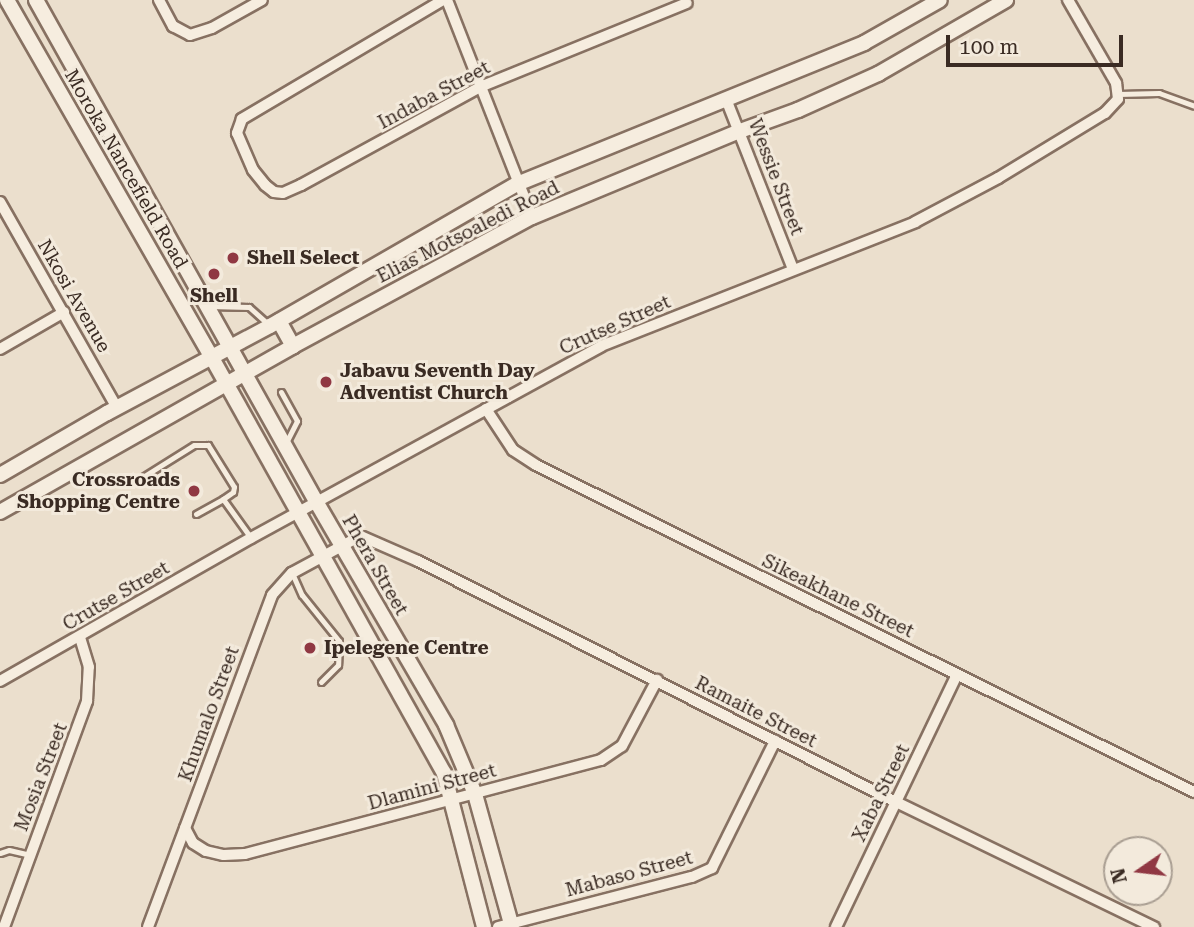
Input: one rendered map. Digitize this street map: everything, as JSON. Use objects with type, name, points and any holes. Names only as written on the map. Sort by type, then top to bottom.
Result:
[{"type":"main road","name":"Moroka Nancefield Road","points":[[6,0],[212,358]]},
{"type":"main road","name":"Moroka Nancefield Road","points":[[36,0],[231,348]]},
{"type":"main road","name":"Elias Motsoaledi Road","points":[[0,475],[117,408],[275,324],[517,184],[864,43],[940,0]]},
{"type":"main road","name":"Elias Motsoaledi Road","points":[[0,512],[293,346],[532,216],[798,110],[878,74],[1006,0]]},
{"type":"main road","points":[[164,274],[183,263]]},
{"type":"main road","points":[[275,324],[293,346]]},
{"type":"main road","name":"Phera Street","points":[[231,348],[446,725],[475,794],[507,926]]},
{"type":"main road","points":[[212,358],[444,773],[484,927]]},
{"type":"street","points":[[159,0],[173,26],[190,35],[212,28],[262,0]]},
{"type":"street","points":[[445,0],[532,216]]},
{"type":"street","name":"Indaba Street","points":[[445,0],[258,107],[239,125],[237,133],[253,170],[265,185],[274,192],[283,193],[480,87],[688,4]]},
{"type":"street","points":[[1068,0],[1116,83],[1118,94]]},
{"type":"street","name":"Crutse Street","points":[[0,681],[80,638],[251,538],[601,346],[915,222],[951,205],[1105,113],[1116,105],[1118,94]]},
{"type":"street","name":"Wessie Street","points":[[726,99],[793,269]]},
{"type":"street","name":"Nkosi Avenue","points":[[0,202],[117,408]]},
{"type":"street","points":[[0,349],[64,312]]},
{"type":"street","name":"Sikeakhane Street","points":[[486,409],[505,441],[522,458],[1194,792]]},
{"type":"street","name":"Ramaite Street","points":[[343,547],[359,538],[377,541],[896,802],[1154,927]]},
{"type":"street","name":"Khumalo Street","points":[[148,927],[272,595],[292,573],[343,547]]},
{"type":"street","name":"Mosia Street","points":[[3,922],[87,701],[89,667],[80,638]]},
{"type":"street","name":"Xaba Street","points":[[836,927],[957,674]]},
{"type":"street","name":"Dlamini Street","points":[[185,828],[193,843],[206,851],[234,855],[452,801],[611,756],[622,746],[657,680]]},
{"type":"street","name":"Mabaso Street","points":[[507,926],[692,877],[712,868],[775,741]]},
{"type":"lane","points":[[1118,94],[1159,93],[1194,106]]},
{"type":"lane","points":[[207,306],[249,307],[275,324]]},
{"type":"lane","points":[[281,392],[297,421],[284,445]]},
{"type":"lane","points":[[141,478],[201,443],[208,445],[232,479],[233,492],[196,514]]},
{"type":"lane","points":[[223,499],[251,538]]},
{"type":"lane","points":[[292,573],[302,595],[339,641],[338,665],[321,682]]},
{"type":"lane","points":[[0,852],[9,850],[30,855]]},
{"type":"place","name":"Shell Select","points":[[233,258]]},
{"type":"place","name":"Shell","points":[[214,274]]},
{"type":"place","name":"Jabavu Seventh Day Adventist Church","points":[[326,382]]},
{"type":"place","name":"Crossroads Shopping Centre","points":[[194,491]]},
{"type":"place","name":"Ipelegene Centre","points":[[310,648]]}]
